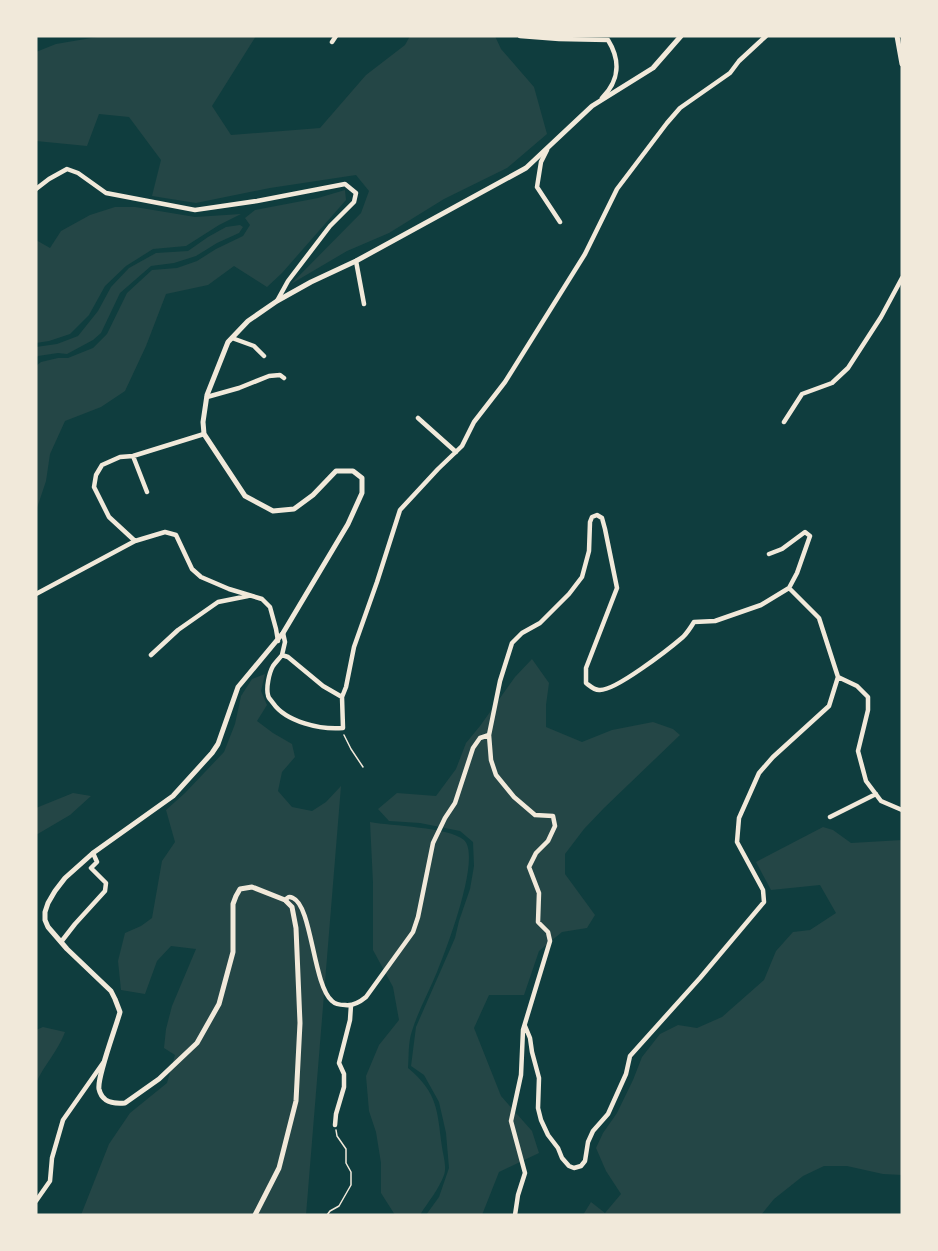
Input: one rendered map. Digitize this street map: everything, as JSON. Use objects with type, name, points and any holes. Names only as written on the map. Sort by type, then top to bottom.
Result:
[{"type":"street","points":[[332,42],[336,36]]},
{"type":"street","points":[[520,36],[609,40],[617,60],[616,67],[610,90],[598,102]]},
{"type":"street","points":[[255,1215],[279,1168],[296,1101],[300,1023],[296,928],[292,907],[285,900],[252,887],[240,889],[233,904],[233,952],[219,1004],[203,1034],[197,1043],[159,1079],[125,1103],[112,1103],[105,1100],[99,1088],[120,1012],[118,1006],[111,991],[61,942],[45,920],[48,903],[65,878],[93,853],[173,796],[212,753],[218,744],[238,687],[278,641],[348,524],[362,493],[362,478],[353,471],[336,471],[313,495],[294,509],[273,512],[245,496],[204,434],[202,422],[207,397],[228,342],[248,321],[311,282],[356,261],[526,168],[592,106],[653,68],[681,36]]},
{"type":"street","points":[[283,633],[285,642],[282,655],[272,667],[268,682],[267,694],[275,707],[288,717],[312,726],[343,728],[342,697],[354,647],[378,582],[400,510],[462,446],[474,422],[505,382],[585,254],[617,189],[680,108],[730,73],[739,61],[766,36]]},
{"type":"street","points":[[897,36],[902,64]]},
{"type":"street","points":[[548,148],[542,162],[537,187],[560,222]]},
{"type":"street","points":[[36,189],[67,169],[78,173],[106,193],[195,210],[345,184],[356,193],[354,202],[330,226],[288,281],[277,301]]},
{"type":"street","points":[[356,261],[364,304]]},
{"type":"street","points":[[784,423],[802,394],[832,383],[848,368],[881,317],[902,278]]},
{"type":"street","points":[[232,338],[254,346],[264,356]]},
{"type":"street","points":[[207,397],[239,388],[268,376],[280,375],[284,378]]},
{"type":"street","points":[[418,418],[456,452]]},
{"type":"street","points":[[135,541],[109,517],[94,487],[96,475],[102,465],[120,457],[133,456],[204,434]]},
{"type":"street","points":[[133,456],[147,492]]},
{"type":"street","points":[[515,1215],[525,1173],[511,1121],[522,1075],[525,1026],[550,941],[548,932],[537,922],[539,893],[529,867],[536,853],[548,841],[555,826],[553,816],[535,815],[514,797],[495,775],[491,760],[489,735],[500,681],[512,643],[522,633],[540,623],[569,594],[582,577],[589,551],[590,522],[592,517],[597,515],[602,518],[617,588],[586,668],[586,683],[599,690],[609,688],[653,660],[685,635],[694,622],[715,621],[761,605],[789,588],[797,573],[810,536],[805,532],[782,549],[769,554]]},
{"type":"street","points":[[36,594],[135,541],[165,532],[176,535],[192,569],[201,578],[262,599],[270,607],[278,641]]},
{"type":"street","points":[[525,1026],[530,1038],[538,1078],[538,1108],[541,1120],[562,1158],[569,1166],[574,1168],[581,1166],[585,1161],[588,1142],[593,1131],[608,1114],[613,1104],[626,1074],[630,1056],[764,902],[763,890],[738,842],[739,818],[759,772],[829,706],[838,677],[819,618],[789,588]]},
{"type":"street","points":[[151,655],[178,630],[218,602],[250,596]]},
{"type":"street","points":[[282,655],[288,657],[323,686],[342,697]]},
{"type":"street","points":[[838,677],[857,686],[868,697],[868,710],[858,751],[866,781],[881,801],[902,810]]},
{"type":"street","points":[[285,900],[291,897],[295,899],[304,913],[328,997],[337,1004],[344,1005],[361,1001],[412,932],[418,917],[433,843],[455,802],[473,748],[480,738],[489,735]]},
{"type":"street","points":[[830,817],[876,794]]},
{"type":"street","points":[[61,942],[105,891],[106,883],[91,868],[97,862],[93,853]]},
{"type":"street","points":[[335,1125],[336,1114],[345,1087],[344,1074],[339,1063],[350,1020],[351,1005]]},
{"type":"street","points":[[36,1202],[50,1181],[52,1158],[63,1120],[106,1058]]},
{"type":"path","points":[[343,728],[351,749],[363,767]]},
{"type":"path","points":[[327,1215],[339,1206],[351,1185],[352,1178],[346,1163],[346,1149],[337,1136],[335,1125]]},
{"type":"shaded area","points":[[103,36],[256,36],[212,106],[231,135],[320,128],[366,75],[405,45],[410,36],[495,36],[501,49],[534,87],[547,134],[507,168],[444,199],[389,233],[347,251],[291,284],[361,213],[369,191],[356,175],[270,188],[196,203],[152,196],[161,160],[129,117],[99,114],[87,146],[36,141],[36,52],[56,44]]},
{"type":"shaded area","points":[[345,190],[346,200],[267,287],[234,266],[208,285],[166,294],[146,346],[125,391],[101,407],[65,421],[50,454],[46,481],[36,511],[36,366],[41,362],[68,358],[93,348],[107,334],[127,293],[152,270],[177,268],[197,261],[243,236],[250,225],[245,218],[255,210],[318,198]]},
{"type":"shaded area","points":[[115,207],[135,207],[195,217],[241,214],[186,246],[153,249],[126,266],[105,286],[89,315],[70,334],[36,343],[36,240],[50,248],[61,231],[90,215]]},
{"type":"shaded area","points":[[240,225],[243,227],[239,233],[196,256],[174,263],[151,266],[120,293],[101,333],[93,340],[67,354],[58,353],[36,358],[36,347],[57,344],[78,336],[98,311],[111,287],[129,268],[156,253],[188,251],[226,227]]},
{"type":"shaded area","points":[[532,659],[549,683],[546,727],[582,742],[612,730],[653,722],[673,729],[680,735],[604,808],[565,854],[565,874],[595,915],[587,928],[562,932],[539,951],[524,995],[489,995],[474,1028],[501,1096],[532,1131],[539,1153],[499,1172],[482,1215],[426,1215],[439,1197],[449,1168],[446,1133],[439,1102],[424,1075],[411,1066],[416,1027],[455,938],[470,889],[474,866],[473,842],[460,831],[420,823],[389,821],[378,809],[397,793],[436,796],[456,769],[466,743],[515,677]]},
{"type":"shaded area","points":[[265,674],[261,691],[267,705],[257,721],[292,744],[295,757],[282,772],[278,791],[292,807],[312,811],[326,802],[341,786],[306,1215],[81,1215],[109,1144],[130,1113],[167,1083],[175,1055],[164,1048],[166,1029],[172,1006],[196,949],[171,946],[157,961],[145,994],[121,990],[118,961],[125,933],[152,918],[162,861],[175,842],[166,810],[224,752],[235,724],[241,696],[252,679]]},
{"type":"shaded area","points":[[73,793],[91,796],[70,815],[36,835],[36,808]]},
{"type":"shaded area","points":[[370,822],[446,832],[464,840],[468,850],[469,865],[461,904],[437,972],[417,1016],[410,1040],[408,1068],[431,1094],[437,1112],[445,1165],[442,1180],[420,1215],[395,1215],[381,1193],[381,1163],[376,1132],[369,1111],[366,1076],[379,1045],[399,1020],[393,987],[373,950]]},
{"type":"shaded area","points":[[823,827],[833,830],[851,843],[902,840],[902,1175],[883,1174],[847,1166],[824,1166],[803,1176],[774,1199],[761,1215],[583,1215],[591,1202],[605,1213],[621,1194],[606,1171],[596,1148],[617,1113],[642,1057],[660,1034],[678,1025],[697,1028],[722,1017],[764,980],[776,951],[793,932],[810,930],[836,913],[820,885],[771,890],[756,862]]},
{"type":"shaded area","points":[[43,1027],[65,1032],[36,1083],[36,1030]]}]
